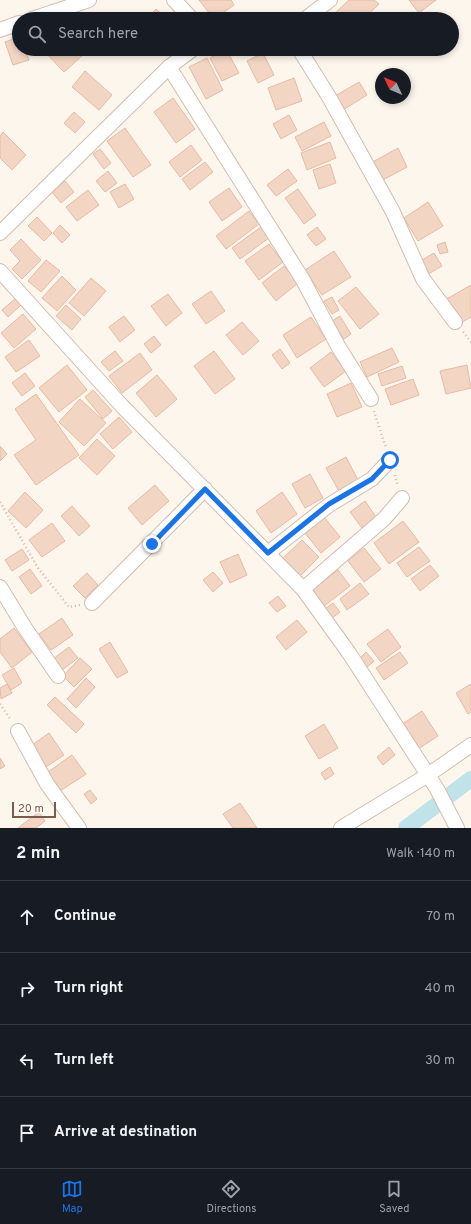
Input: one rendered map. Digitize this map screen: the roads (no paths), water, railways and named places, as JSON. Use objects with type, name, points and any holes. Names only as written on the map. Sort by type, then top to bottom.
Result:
[{"type":"street","points":[[53,12],[89,0]]},
{"type":"street","points":[[174,0],[185,12]]},
{"type":"street","points":[[314,12],[330,0]]},
{"type":"street","points":[[0,30],[12,26]]},
{"type":"street","points":[[0,233],[168,67],[183,56]]},
{"type":"street","points":[[303,56],[329,97],[393,212],[423,278],[455,322]]},
{"type":"street","points":[[168,67],[303,280],[338,346],[371,399]]},
{"type":"street","points":[[0,271],[122,406],[303,588],[350,652],[437,789],[456,826]]},
{"type":"street","points":[[268,553],[329,504],[372,479],[390,460]]},
{"type":"street","points":[[92,603],[205,489]]},
{"type":"street","points":[[303,588],[384,519],[402,498]]},
{"type":"street","points":[[0,587],[58,676]]},
{"type":"street","points":[[18,731],[47,784],[79,828]]},
{"type":"street","points":[[341,828],[428,776],[471,745]]},
{"type":"waterway","points":[[406,828],[471,779]]}]
